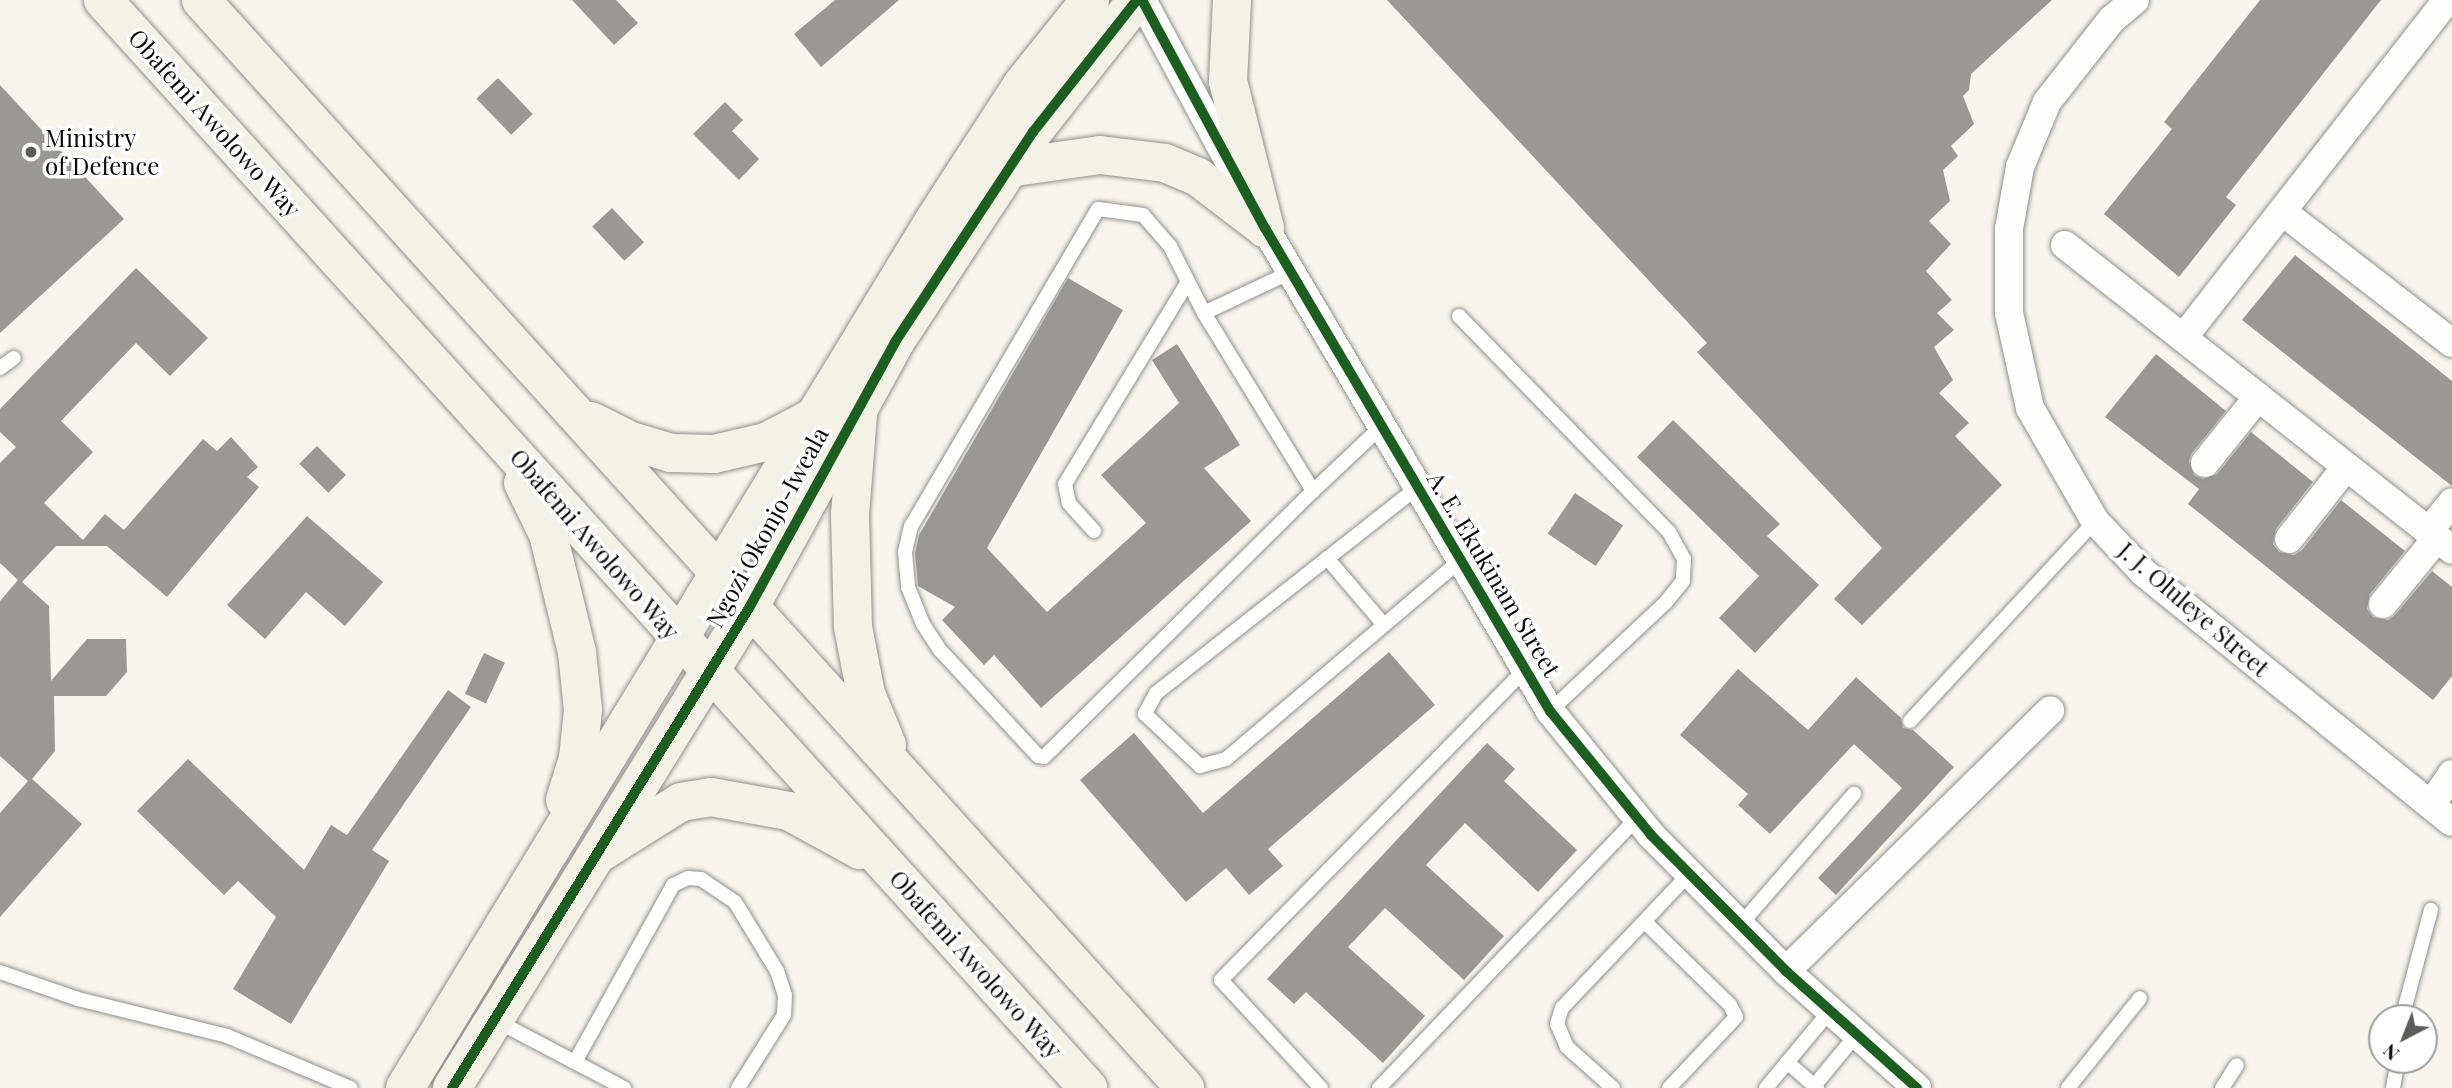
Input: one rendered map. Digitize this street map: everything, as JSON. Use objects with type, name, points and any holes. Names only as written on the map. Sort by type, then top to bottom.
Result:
[{"type":"main road","name":"Obafemi Awolowo Way","points":[[103,0],[501,438],[680,641],[711,670],[1088,1088]]},
{"type":"main road","points":[[201,0],[577,414],[718,577],[895,766],[1185,1088]]},
{"type":"main road","name":"Ngozi Okonjo-Iweala","points":[[405,1088],[551,845],[680,641],[1022,85],[1090,0]]},
{"type":"main road","name":"Ngozi Okonjo-Iweala","points":[[452,1088],[749,608],[859,401],[1008,168],[1140,0]]},
{"type":"main road","points":[[1232,0],[1228,81],[1265,228]]},
{"type":"main road","points":[[1008,168],[1100,155],[1137,156],[1198,177],[1265,228]]},
{"type":"main road","points":[[859,401],[850,514],[853,627],[866,694],[895,766]]},
{"type":"main road","points":[[577,414],[631,442],[671,453],[714,454],[766,442],[816,416]]},
{"type":"main road","points":[[501,438],[548,534],[577,652],[583,710],[578,758],[551,845]]},
{"type":"main road","points":[[596,855],[681,802],[711,797],[750,800],[789,811],[886,865]]},
{"type":"street","name":"A. E. Ekukinam Street","points":[[1140,0],[1265,228],[1550,710],[1637,818],[1689,874],[1786,971],[1917,1088]]},
{"type":"street","name":"J. J. Oluleye Street","points":[[2135,0],[2112,19],[2047,102],[2020,167],[2009,229],[2009,313],[2030,408],[2095,521],[2143,572],[2441,814]]},
{"type":"street","points":[[2183,338],[2447,0]]},
{"type":"street","points":[[2283,212],[2452,343]]},
{"type":"street","points":[[2065,245],[2439,540]]},
{"type":"street","points":[[2205,463],[2258,397]]},
{"type":"street","points":[[2288,539],[2346,467]]},
{"type":"street","points":[[2383,604],[2439,540],[2452,502]]},
{"type":"street","points":[[1786,971],[2050,711]]},
{"type":"street","points":[[2441,814],[2452,774]]},
{"type":"lane","points":[[1313,491],[1204,313],[1170,246],[1143,215],[1098,209],[911,526],[905,552],[908,587],[923,624],[940,650],[1038,757],[1044,757],[1382,426]]},
{"type":"lane","points":[[1204,313],[1291,272]]},
{"type":"lane","points":[[1094,531],[1069,503],[1065,484],[1187,283]]},
{"type":"lane","points":[[1459,316],[1669,532],[1684,559],[1683,581],[1665,603],[1550,710]]},
{"type":"lane","points":[[0,368],[14,358]]},
{"type":"lane","points":[[1418,487],[1156,693],[1145,714],[1200,766],[1226,759],[1461,560]]},
{"type":"lane","points":[[1910,722],[2095,521]]},
{"type":"lane","points":[[1327,558],[1384,625]]},
{"type":"lane","points":[[1321,1088],[1221,980],[1526,669]]},
{"type":"lane","points":[[1740,925],[1854,793]]},
{"type":"lane","points":[[1379,1088],[1637,818]]},
{"type":"lane","points":[[1613,1088],[1567,1047],[1557,1024],[1562,1008],[1646,923],[1689,874]]},
{"type":"lane","points":[[575,1062],[673,885],[688,878],[701,879],[735,902],[777,971],[785,995],[784,1015],[738,1088]]},
{"type":"lane","points":[[2406,1004],[2431,910]]},
{"type":"lane","points":[[1646,923],[1730,1005],[1736,1017],[1669,1088]]},
{"type":"lane","points":[[0,972],[78,999],[227,1036],[351,1088]]},
{"type":"lane","points":[[2068,1088],[2140,998]]},
{"type":"lane","points":[[1766,1088],[1830,1011]]},
{"type":"lane","points":[[494,1020],[624,1088]]},
{"type":"lane","points":[[1787,1062],[1815,1087],[1857,1034]]},
{"type":"lane","points":[[2222,1088],[2237,1065]]},
{"type":"building","points":[[572,0],[616,0],[638,23],[614,45]]},
{"type":"building","points":[[835,0],[899,0],[821,67],[794,34]]},
{"type":"building","points":[[1387,0],[2052,0],[1971,74],[1969,90],[1963,96],[1974,124],[1951,146],[1958,156],[1943,170],[1950,201],[1929,221],[1951,244],[1926,271],[1952,300],[1937,313],[1954,330],[1934,347],[1953,380],[1939,393],[1969,423],[1955,436],[2002,485],[1862,625],[1834,599],[1882,548],[1697,352],[1707,343]]},
{"type":"building","points":[[2260,0],[2381,0],[2226,197],[2236,205],[2179,277],[2104,214],[2172,129],[2164,122]]},
{"type":"building","points":[[498,78],[533,114],[511,135],[476,99]]},
{"type":"building","name":"Ministry of Defence","points":[[0,85],[124,219],[0,333]]},
{"type":"building","points":[[725,102],[743,120],[732,131],[759,159],[739,180],[693,134]]},
{"type":"building","points":[[612,208],[644,242],[624,261],[592,226]]},
{"type":"building","points":[[2295,255],[2452,381],[2452,486],[2242,320]]},
{"type":"building","points":[[136,268],[208,338],[170,376],[136,343],[61,421],[93,452],[44,503],[83,540],[105,514],[124,530],[203,439],[217,451],[231,437],[258,467],[247,477],[259,487],[167,597],[107,546],[56,546],[22,582],[49,606],[51,681],[87,639],[126,639],[127,672],[106,696],[54,696],[55,751],[32,779],[82,824],[0,917],[0,813],[28,781],[0,756],[0,601],[18,580],[0,563],[0,463],[16,447],[0,432],[0,409]]},
{"type":"building","points":[[1068,278],[1123,310],[987,548],[1047,612],[1146,523],[1101,475],[1179,403],[1152,360],[1177,344],[1240,445],[1204,468],[1251,521],[1041,708],[994,655],[984,665],[942,620],[955,607],[918,586],[915,553],[919,535]]},
{"type":"building","points":[[2156,354],[2226,411],[2192,453],[2189,461],[2194,475],[2203,479],[2217,474],[2251,432],[2313,482],[2276,529],[2273,544],[2279,552],[2294,555],[2302,550],[2341,500],[2405,551],[2370,594],[2367,609],[2373,617],[2388,620],[2395,615],[2432,571],[2452,587],[2452,676],[2433,700],[2188,504],[2199,489],[2105,417]]},
{"type":"building","points":[[1673,420],[1780,524],[1767,536],[1819,585],[1755,653],[1719,618],[1759,576],[1637,457]]},
{"type":"building","points":[[317,446],[346,475],[328,493],[299,464]]},
{"type":"building","points":[[1575,493],[1623,525],[1596,566],[1548,534]]},
{"type":"building","points":[[307,516],[383,582],[345,626],[306,592],[265,639],[227,605]]},
{"type":"building","points":[[1389,652],[1435,705],[1268,849],[1283,866],[1249,895],[1226,868],[1186,902],[1080,780],[1134,733],[1203,813]]},
{"type":"building","points":[[484,653],[505,663],[486,704],[465,694]]},
{"type":"building","points":[[1738,669],[1808,730],[1856,677],[1901,718],[1903,728],[1913,730],[1954,767],[1836,895],[1818,878],[1902,788],[1854,744],[1770,834],[1738,805],[1748,794],[1680,735]]},
{"type":"building","points":[[448,690],[471,707],[372,850],[389,861],[291,1024],[233,989],[276,917],[238,881],[224,895],[137,811],[188,759],[304,870],[331,825],[347,835]]},
{"type":"building","points":[[1487,743],[1515,769],[1504,781],[1577,850],[1538,892],[1465,823],[1426,865],[1504,936],[1464,980],[1385,908],[1348,947],[1425,1016],[1383,1063],[1306,992],[1294,1004],[1267,979]]},
{"type":"cycle path","points":[[452,1088],[749,608],[895,342],[1033,132],[1137,0]]},
{"type":"cycle path","points":[[1142,0],[1265,228],[1550,711],[1651,835],[1786,971],[1917,1088]]},
{"type":"place","name":"Ministry of Defence","points":[[31,152]]}]
